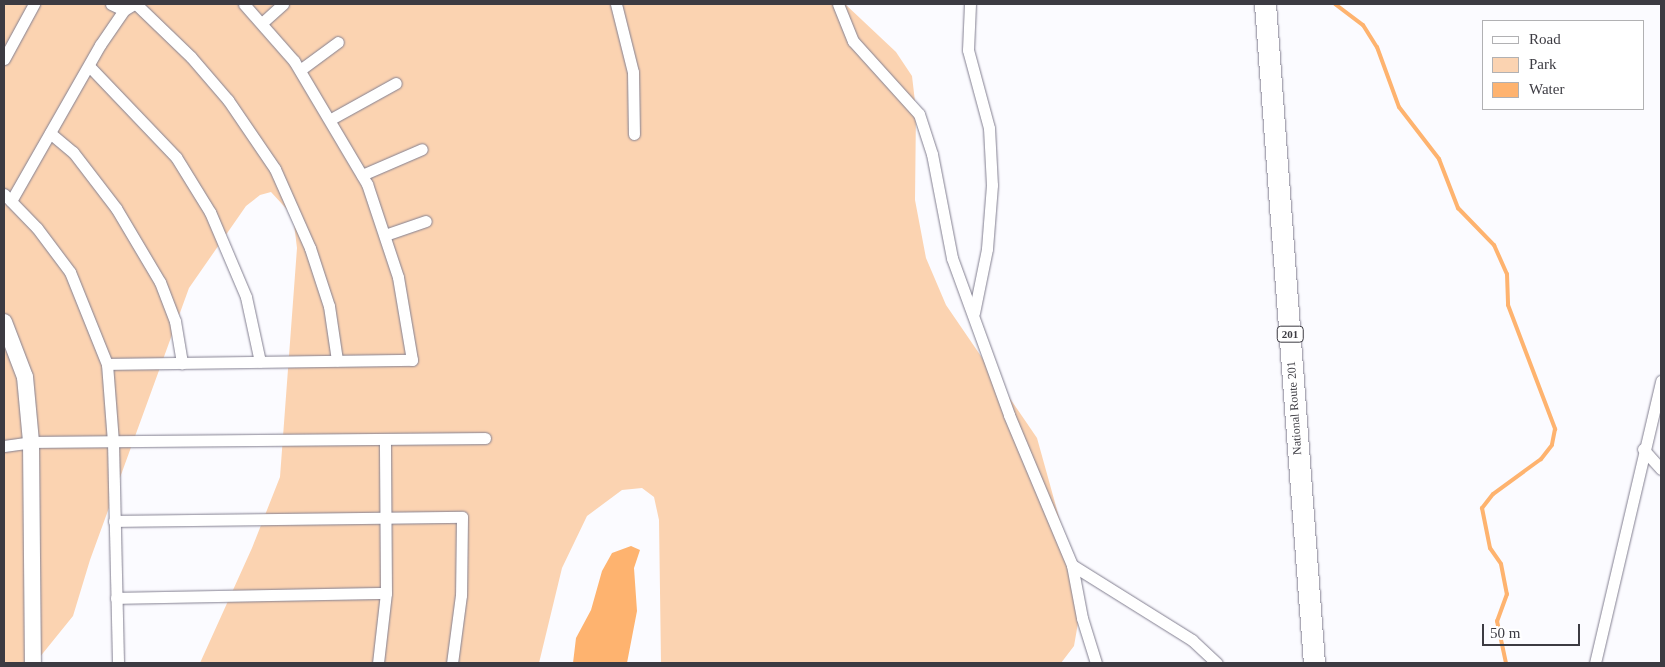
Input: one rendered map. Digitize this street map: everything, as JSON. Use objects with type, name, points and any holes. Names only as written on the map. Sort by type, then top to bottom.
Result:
[{"type":"highway","name":"National Route 201","points":[[1265,4],[1314,663]]},
{"type":"street","points":[[4,59],[34,4]]},
{"type":"street","points":[[111,4],[124,10]]},
{"type":"street","points":[[118,663],[113,442],[107,364],[70,272],[8,197],[50,134],[124,10],[135,4],[192,57],[228,100],[271,164],[310,248],[329,306],[337,360]]},
{"type":"street","points":[[107,364],[412,360],[409,328],[385,235],[362,175],[331,119],[300,70],[263,22],[244,4]]},
{"type":"street","points":[[263,22],[283,4]]},
{"type":"street","points":[[616,4],[633,72],[634,134]]},
{"type":"street","points":[[838,4],[854,41],[920,114],[932,154],[952,258],[974,314],[1009,415],[1072,565],[1082,618],[1096,663]]},
{"type":"street","points":[[970,4],[968,50],[989,128],[992,185],[987,250],[974,314]]},
{"type":"street","points":[[300,70],[338,42]]},
{"type":"street","points":[[89,66],[176,157],[210,212],[246,297],[260,362]]},
{"type":"street","points":[[331,119],[396,83]]},
{"type":"street","points":[[50,134],[73,152],[116,208],[160,282],[175,320],[182,363]]},
{"type":"street","points":[[362,175],[422,149]]},
{"type":"street","points":[[385,235],[426,221]]},
{"type":"street","points":[[4,322],[25,377],[31,442],[34,663]]},
{"type":"street","points":[[1595,663],[1643,449],[1661,381]]},
{"type":"street","points":[[4,446],[31,442],[485,438]]},
{"type":"street","points":[[378,663],[386,594],[385,439]]},
{"type":"street","points":[[1643,449],[1661,469]]},
{"type":"street","points":[[114,521],[462,517],[461,594],[452,663]]},
{"type":"street","points":[[1072,565],[1192,640],[1217,663]]},
{"type":"street","points":[[116,598],[386,594]]},
{"type":"green space","points":[[4,4],[845,4],[896,52],[912,76],[916,110],[915,200],[926,258],[946,305],[1037,438],[1074,571],[1078,623],[1074,646],[1061,663],[661,663],[659,520],[654,497],[642,488],[622,490],[587,516],[562,568],[539,663],[200,663],[252,548],[280,477],[297,248],[293,216],[271,192],[260,195],[246,206],[189,288],[90,560],[73,616],[35,663],[4,663]]},
{"type":"water","points":[[631,546],[640,550],[634,568],[637,611],[627,663],[573,663],[576,638],[591,610],[602,571],[612,553]]},
{"type":"waterway","points":[[1335,4],[1363,25],[1377,47],[1399,107],[1439,159],[1458,208],[1494,245],[1507,274],[1508,305],[1555,429],[1552,445],[1541,459],[1493,494],[1482,508],[1490,548],[1501,564],[1507,594],[1497,621],[1506,663]]}]
